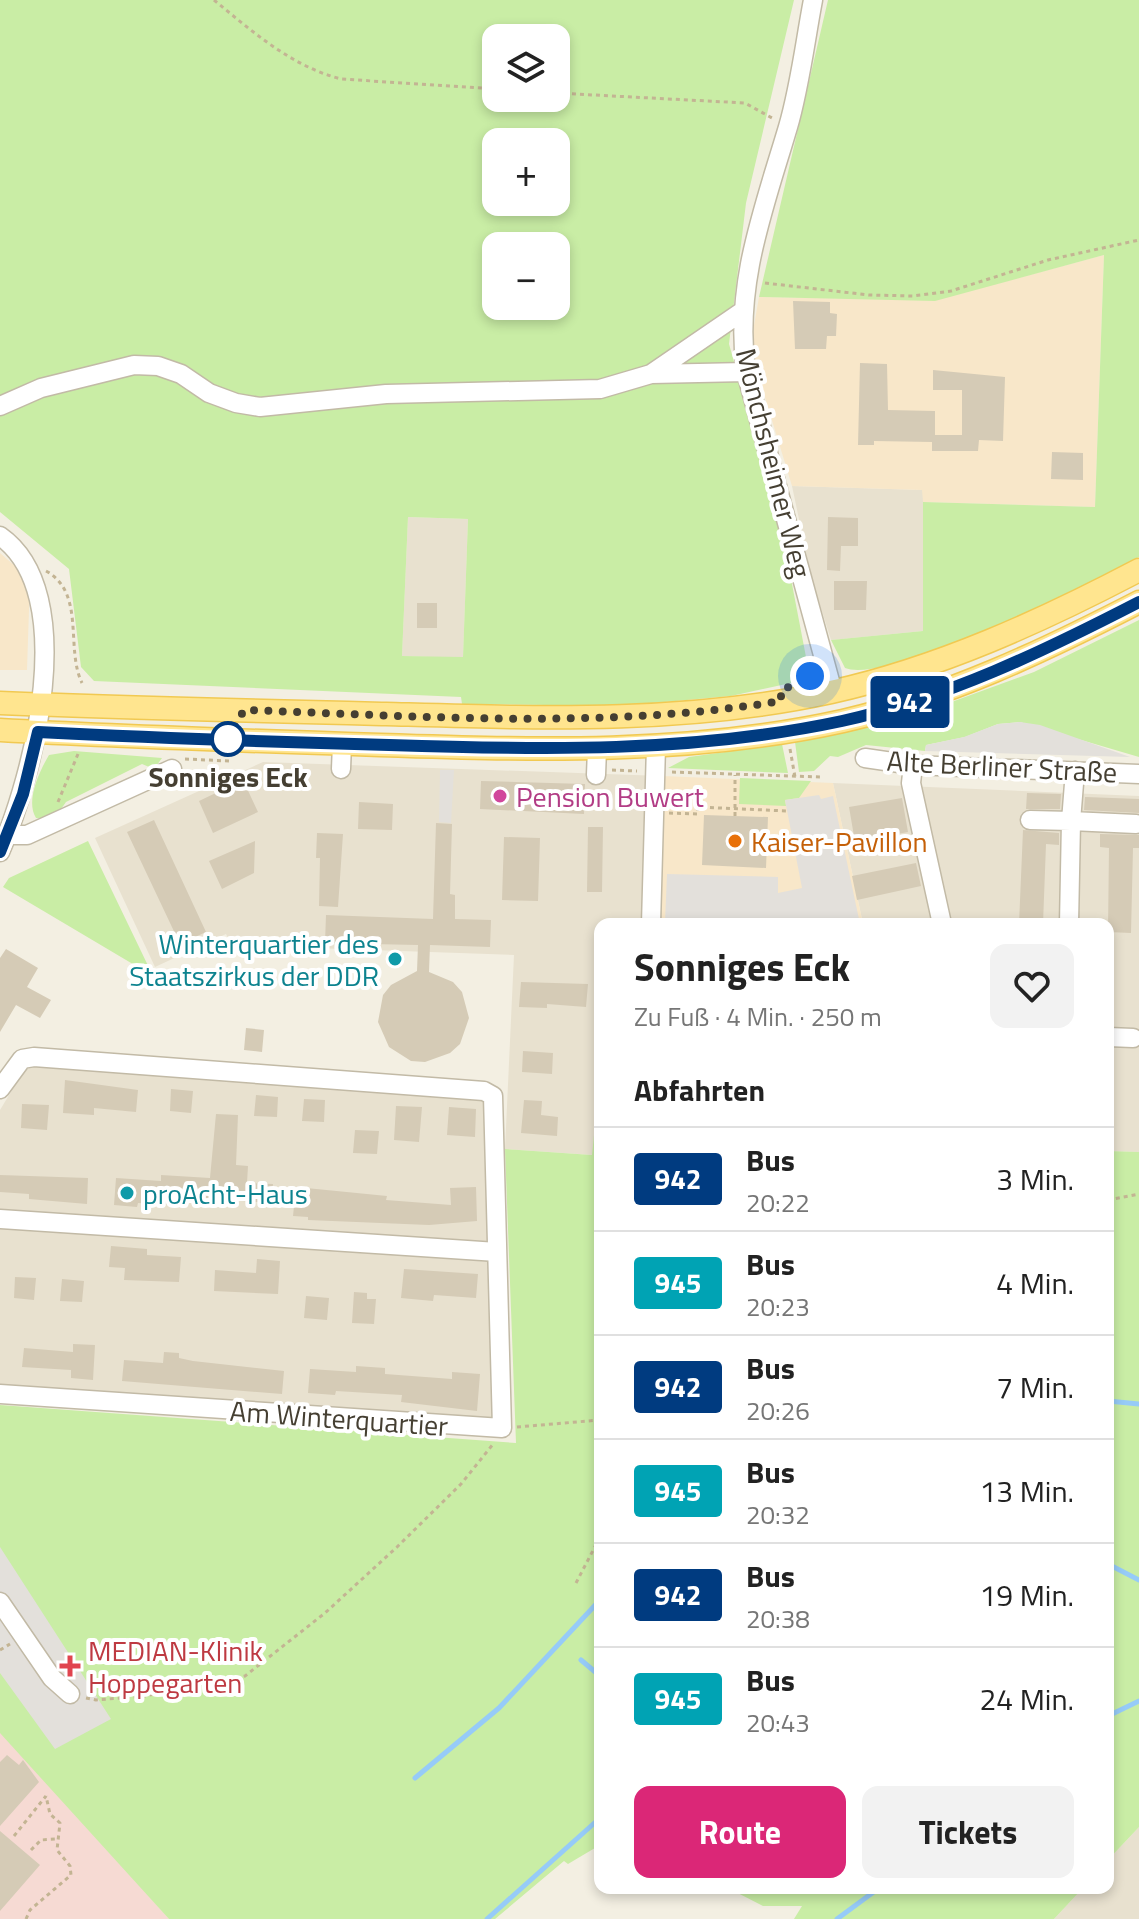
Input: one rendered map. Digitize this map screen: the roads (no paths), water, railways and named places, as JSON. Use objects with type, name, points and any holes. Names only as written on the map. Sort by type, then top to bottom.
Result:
[{"type":"main road","points":[[0,703],[568,718],[729,710],[833,692],[910,670],[991,640],[1139,570]]},
{"type":"main road","points":[[0,730],[342,744],[597,749],[656,746],[787,731],[843,721],[928,697],[982,676],[1139,602]]},
{"type":"street","name":"Mönchsheimer Weg","points":[[813,0],[789,124],[763,206],[745,282],[743,311],[746,372],[833,692]]},
{"type":"street","points":[[651,374],[743,311]]},
{"type":"street","points":[[0,406],[41,388],[134,365],[170,370],[209,393],[236,403],[260,407],[386,394],[600,389],[651,374],[746,372]]},
{"type":"street","points":[[0,536],[22,557],[39,596],[42,705],[38,732],[4,844]]},
{"type":"street","points":[[341,769],[342,744]]},
{"type":"street","points":[[651,918],[656,746]]},
{"type":"street","points":[[596,775],[597,749]]},
{"type":"street","name":"Alte Berliner Straße","points":[[865,758],[913,765],[1139,774]]},
{"type":"street","points":[[913,765],[911,783],[941,918]]},
{"type":"street","points":[[4,844],[172,769]]},
{"type":"street","points":[[1069,918],[1075,771]]},
{"type":"street","points":[[1030,820],[1136,824]]},
{"type":"street","points":[[1114,1037],[1133,1038]]},
{"type":"street","points":[[0,1089],[22,1059],[34,1057],[484,1091],[493,1096],[496,1106],[497,1252],[0,1219]]},
{"type":"street","name":"Am Winterquartier","points":[[0,1394],[502,1428],[497,1252]]},
{"type":"street","points":[[0,1602],[52,1678],[70,1694]]},
{"type":"waterway","points":[[1114,1402],[1139,1404]]},
{"type":"waterway","points":[[1114,1567],[1139,1580]]},
{"type":"waterway","points":[[415,1778],[499,1708],[594,1606]]},
{"type":"waterway","points":[[581,1660],[594,1671]]},
{"type":"waterway","points":[[1114,1713],[1139,1701]]},
{"type":"waterway","points":[[487,1919],[594,1823]]},
{"type":"waterway","points":[[837,1919],[871,1894]]},
{"type":"place","name":"Sonniges Eck","points":[[228,739]]},
{"type":"place","name":"Pension Buwert","points":[[500,796]]},
{"type":"place","name":"Kaiser-Pavillon","points":[[735,841]]},
{"type":"place","name":"Winterquartier des Staatszirkus der DDR","points":[[395,959]]},
{"type":"place","name":"proAcht-Haus","points":[[127,1193]]},
{"type":"place","name":"MEDIAN-Klinik Hoppegarten","points":[[70,1666]]}]
